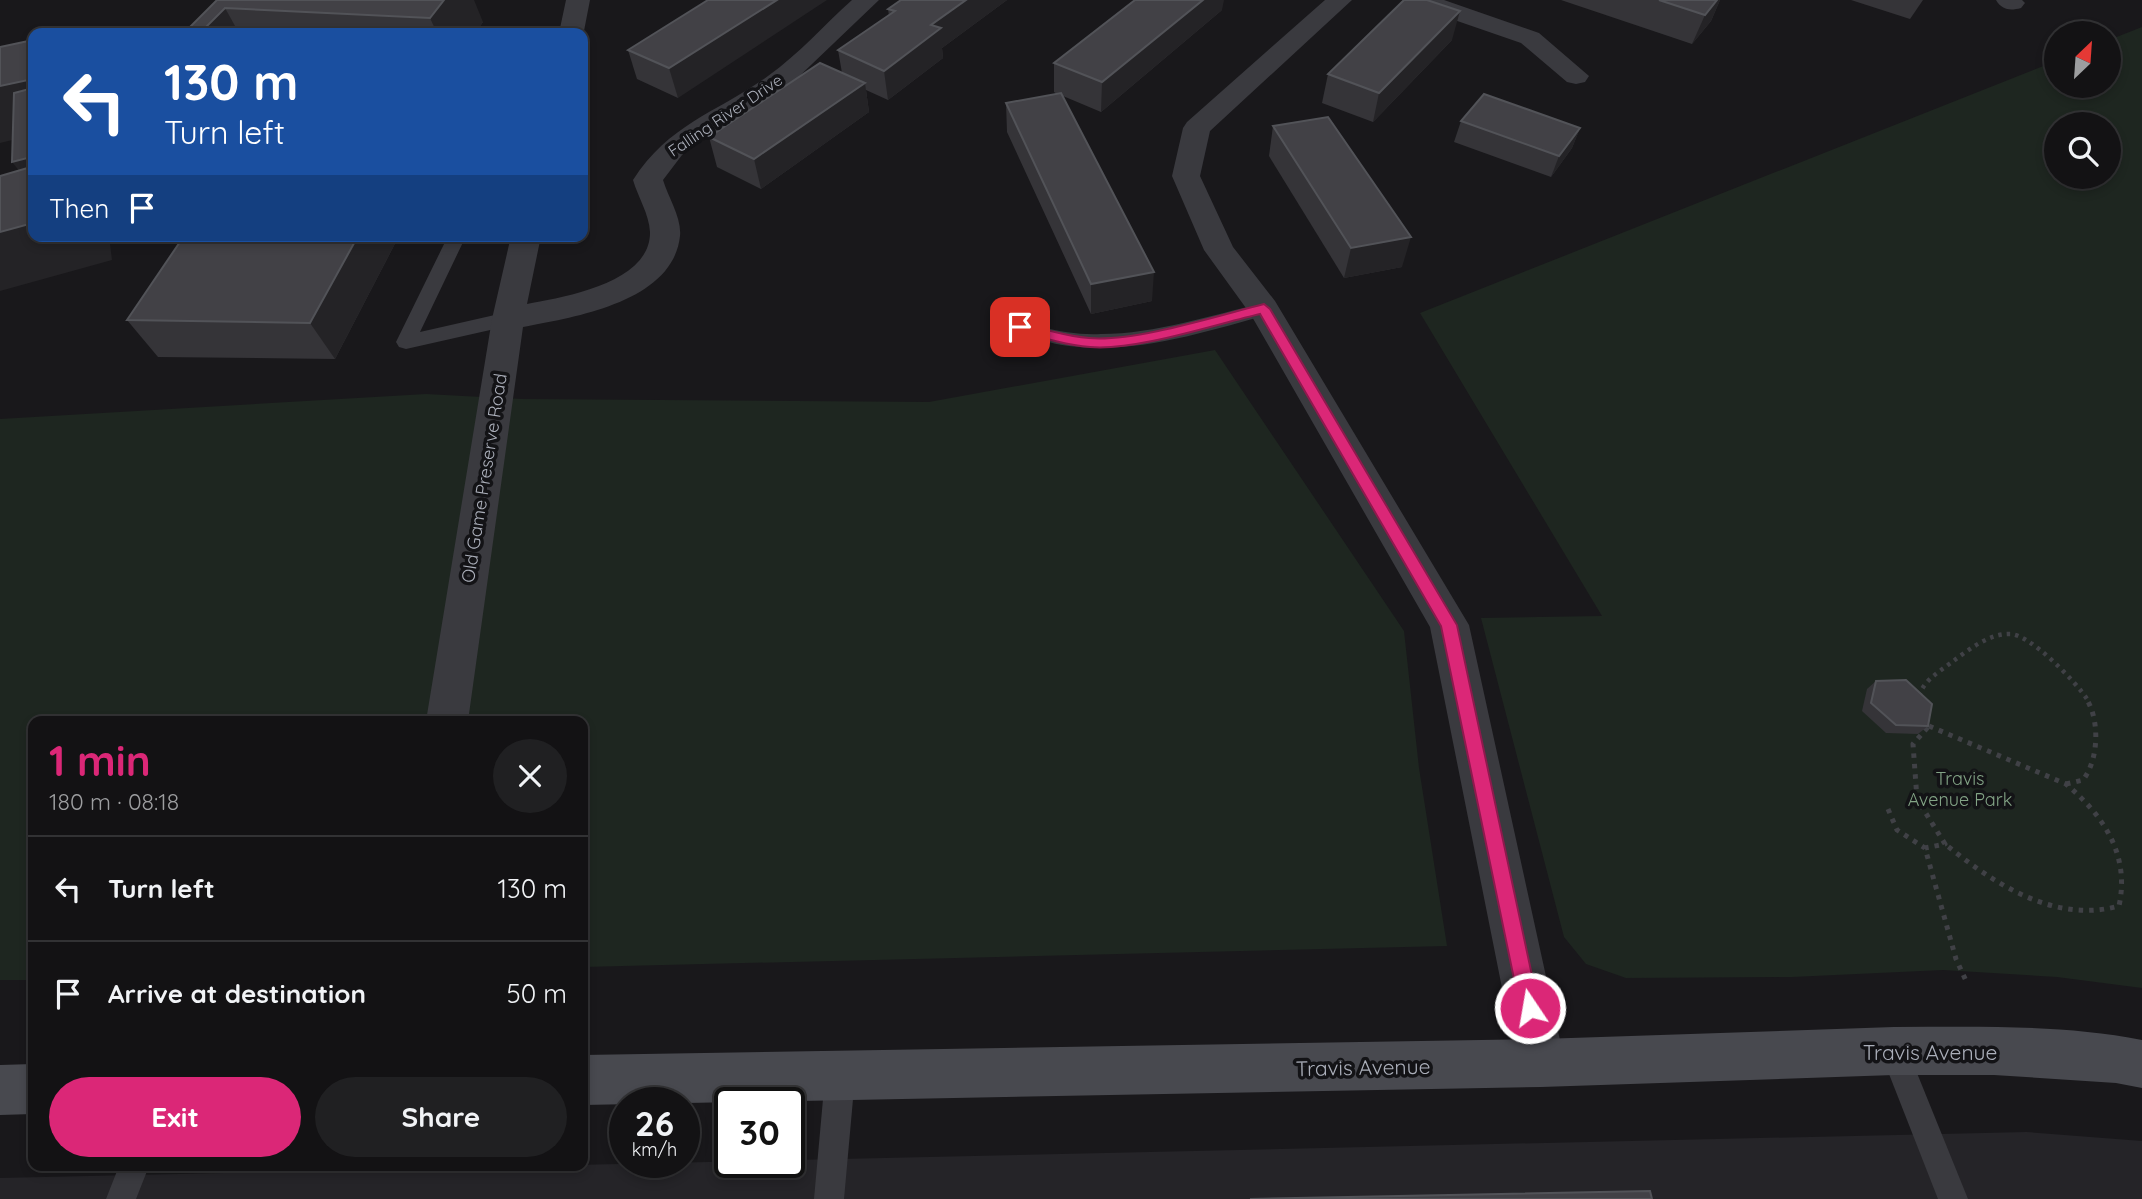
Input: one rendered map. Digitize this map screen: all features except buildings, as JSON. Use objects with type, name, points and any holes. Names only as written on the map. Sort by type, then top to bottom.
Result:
[{"type":"street","points":[[573,28],[578,0]]},
{"type":"street","name":"Falling River Drive","points":[[508,319],[575,306],[609,295],[646,272],[663,253],[666,233],[648,180],[655,165],[673,146],[779,80],[867,0]]},
{"type":"street","points":[[1340,0],[1197,128],[1186,176],[1219,250],[1264,309],[1449,625],[1541,1063]]},
{"type":"street","points":[[1420,0],[1530,38],[1576,76]]},
{"type":"street","name":"Old Game Preserve Road","points":[[448,716],[508,319],[525,242]]},
{"type":"street","name":"Travis Avenue","points":[[588,1080],[1541,1063],[1894,1051],[1994,1051],[2142,1063]]},
{"type":"street","points":[[0,1090],[28,1089]]},
{"type":"lane","points":[[454,242],[406,342],[508,319]]},
{"type":"lane","points":[[1004,318],[1020,327],[1058,338],[1091,343],[1122,342],[1264,309]]},
{"type":"lane","points":[[1894,1051],[1952,1199]]},
{"type":"lane","points":[[829,1199],[840,1077]]},
{"type":"lane","points":[[121,1199],[132,1171]]},
{"type":"path","points":[[1920,701],[1922,686],[1980,644],[2010,632],[2020,635],[2070,679],[2093,708],[2097,720],[2088,775],[2085,781],[2066,784]]},
{"type":"path","points":[[1924,713],[1929,726],[2066,784],[2097,815],[2121,856],[2124,880],[2119,906],[2092,912],[2040,899],[1988,878],[1945,844],[1917,799],[1913,744],[1929,726]]},
{"type":"path","points":[[1888,809],[1895,828],[1925,848],[1956,959],[1966,983]]},
{"type":"path","points":[[1925,848],[1945,844]]},
{"type":"shaded area","points":[[2027,1132],[2142,1141],[2142,1199],[0,1199],[0,1178],[308,1171],[588,1171],[588,1165],[609,1164],[609,1178],[700,1178],[700,1162],[714,1162],[714,1178],[805,1178],[805,1160]]},
{"type":"green space","name":"Travis Avenue Park","points":[[2142,27],[2142,988],[2057,977],[1943,970],[1792,977],[1626,978],[1586,964],[1564,937],[1481,618],[1602,616],[1420,313],[2044,66],[2044,98],[2121,98],[2121,35]]},
{"type":"green space","points":[[1215,350],[1404,631],[1419,768],[1447,946],[588,967],[588,716],[28,716],[28,980],[0,980],[0,419],[426,394],[522,399],[929,402]]},
{"type":"route","points":[[1020,327],[1058,338],[1091,343],[1122,342],[1264,309],[1449,625],[1530,1008]]}]
